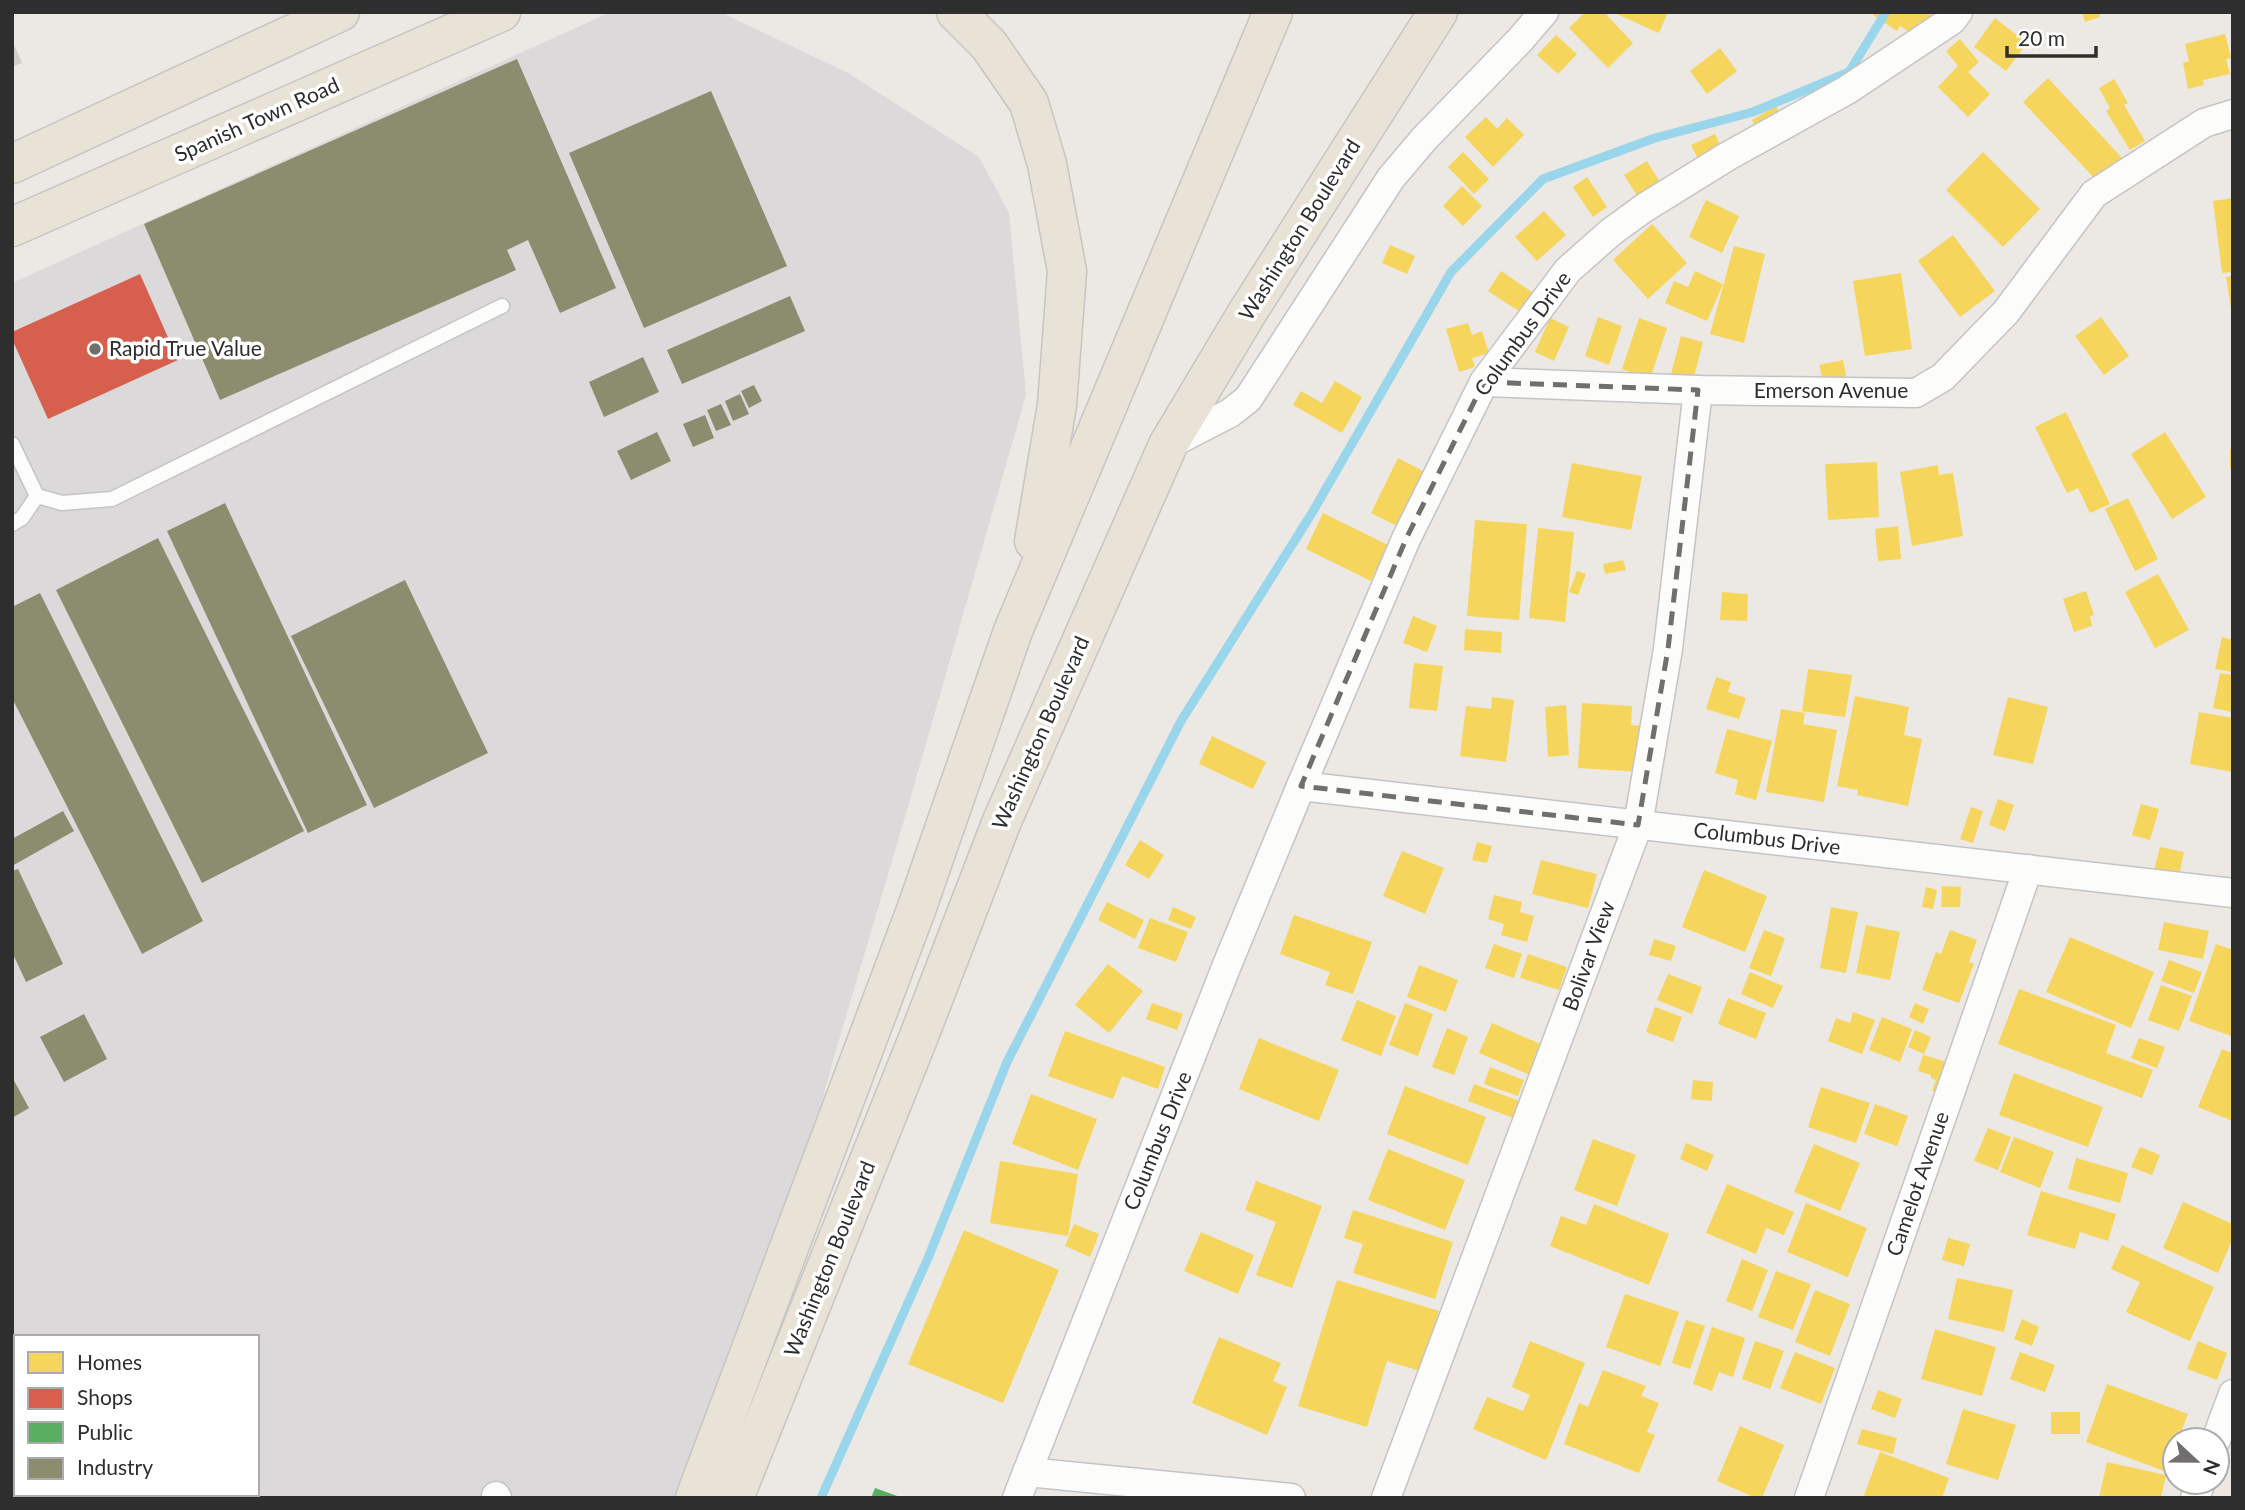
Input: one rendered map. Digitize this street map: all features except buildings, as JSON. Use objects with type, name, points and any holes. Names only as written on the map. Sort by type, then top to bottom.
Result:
[{"type":"highway","points":[[12,164],[340,12]]},
{"type":"highway","name":"Spanish Town Road","points":[[12,227],[501,12]]},
{"type":"highway","points":[[956,12],[989,45],[1029,103],[1047,164],[1067,271],[1057,405],[1029,569],[1013,631]]},
{"type":"highway","name":"Washington Boulevard","points":[[695,1498],[916,910],[1013,631],[1273,12]]},
{"type":"highway","name":"Washington Boulevard","points":[[734,1498],[1002,821],[1168,445],[1247,313],[1438,12]]},
{"type":"street","points":[[1168,445],[1230,413],[1248,398],[1391,178],[1424,139],[1521,40],[1544,12]]},
{"type":"street","name":"Columbus Drive","points":[[1022,1485],[1227,965],[1301,786],[1406,539],[1483,382],[1567,270],[1611,232],[1644,208],[1728,156],[1847,90],[1952,20],[1958,12]]},
{"type":"street","name":"Emerson Avenue","points":[[1483,382],[1698,390],[1916,393],[1943,377],[2006,312],[2094,194],[2204,123],[2233,114]]},
{"type":"street","name":"Bolivar View","points":[[1386,1498],[1638,825],[1668,649],[1698,390]]},
{"type":"street","name":"Columbus Drive","points":[[1301,786],[2233,894]]},
{"type":"street","name":"Camelot Avenue","points":[[1809,1498],[2028,869]]},
{"type":"street","points":[[2221,1426],[2233,1394]]},
{"type":"street","points":[[1022,1485],[1291,1498]]},
{"type":"lane","points":[[12,444],[37,496],[61,503],[112,499],[502,306]]},
{"type":"lane","points":[[12,524],[22,518],[37,496]]},
{"type":"highlighted area","points":[[1484,382],[1698,390],[1668,649],[1638,825],[1301,786],[1406,539]]},
{"type":"shaded area","points":[[611,12],[720,12],[848,73],[979,157],[1009,213],[1026,395],[836,1050],[767,1301],[687,1498],[169,1498],[168,1496],[259,1496],[259,1335],[14,1335],[12,1381],[12,283]]},
{"type":"waterway","points":[[821,1498],[928,1258],[1007,1062],[1181,721],[1312,513],[1451,272],[1543,179],[1655,138],[1753,112],[1849,72],[1886,12]]},
{"type":"place","name":"Rapid True Value","points":[[95,349]]}]
